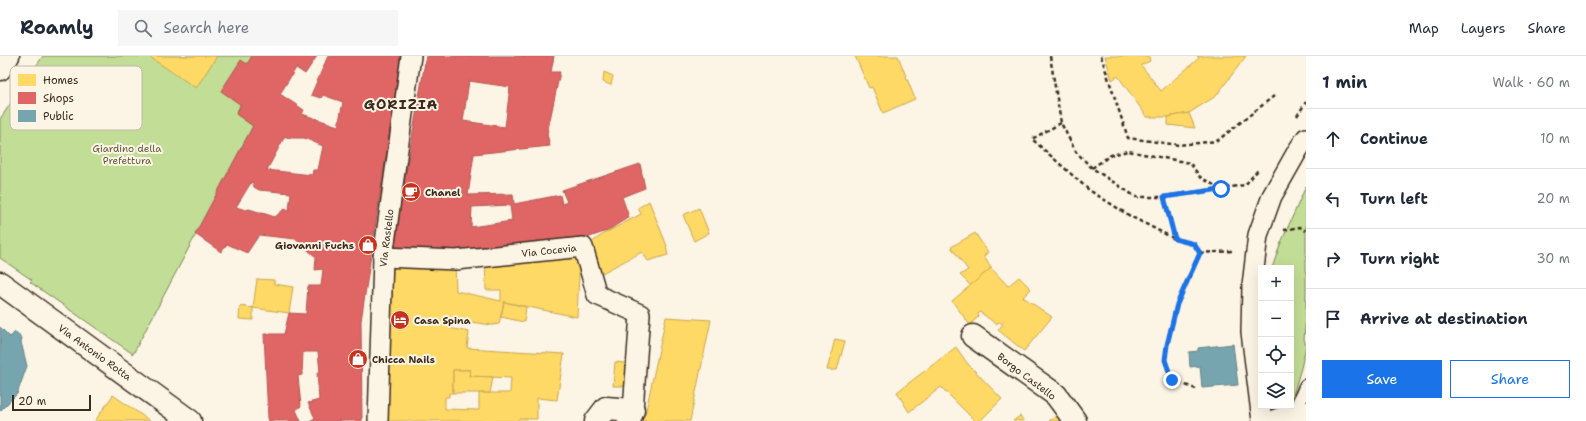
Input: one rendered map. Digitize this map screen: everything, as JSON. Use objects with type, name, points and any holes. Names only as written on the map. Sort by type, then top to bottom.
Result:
[{"type":"street","points":[[0,69],[8,56]]},
{"type":"street","name":"Via Rastello","points":[[378,421],[383,257],[411,56]]},
{"type":"street","points":[[1262,421],[1251,332],[1252,286],[1258,235],[1272,196],[1306,138]]},
{"type":"street","name":"Via Cocevia","points":[[383,257],[456,260],[583,247],[597,295],[640,314],[631,416]]},
{"type":"street","name":"Via Antonio Rotta","points":[[0,283],[190,421]]},
{"type":"street","name":"Borgo Castello","points":[[973,336],[1056,394],[1075,421]]},
{"type":"street","points":[[596,421],[606,408],[631,416]]},
{"type":"lane","points":[[1292,416],[1306,386]]},
{"type":"path","points":[[1050,56],[1061,123],[1076,152],[1092,168],[1136,197],[1164,197],[1245,184],[1263,165]]},
{"type":"path","points":[[1101,56],[1128,138],[1179,145],[1217,141],[1274,96]]},
{"type":"path","points":[[1295,118],[1306,102]]},
{"type":"path","points":[[1061,123],[1032,139],[1089,190],[1130,216],[1175,239],[1194,244],[1200,253]]},
{"type":"path","points":[[1092,168],[1111,154],[1128,151],[1190,163],[1200,178],[1221,189]]},
{"type":"path","points":[[1164,197],[1175,239]]},
{"type":"path","points":[[1200,253],[1256,248]]},
{"type":"path","points":[[1196,389],[1172,380],[1165,360],[1177,304],[1200,253]]},
{"type":"green space","name":"Giardino della Prefettura","points":[[43,56],[252,56],[246,70],[241,100],[236,114],[253,126],[133,354],[30,282],[32,280],[0,258],[0,119],[10,104],[10,130],[142,130],[142,66],[36,66]]},
{"type":"green space","points":[[1306,186],[1306,315],[1304,339],[1306,346],[1294,392],[1294,265],[1273,265],[1280,245]]},
{"type":"building: Homes","points":[[153,56],[217,56],[196,88],[151,58]]},
{"type":"building: Homes","points":[[855,56],[898,56],[915,99],[883,113],[872,87],[869,88]]},
{"type":"building: Homes","points":[[1105,56],[1149,56],[1150,61],[1141,65],[1161,91],[1199,58],[1197,56],[1246,56],[1216,96],[1189,113],[1168,117],[1147,117],[1118,76],[1112,80]]},
{"type":"building: Homes","points":[[604,72],[613,76],[611,85],[603,82]]},
{"type":"building: Homes","points":[[1189,113],[1195,128],[1168,125],[1168,117]]},
{"type":"building: Homes","points":[[649,201],[667,246],[668,255],[648,261],[642,252],[600,274],[585,247],[605,233],[641,214],[638,208]]},
{"type":"building: Homes","points":[[699,208],[709,233],[694,241],[683,215]]},
{"type":"building: Homes","points":[[975,233],[988,252],[984,256],[991,268],[971,286],[960,275],[968,270],[951,247]]},
{"type":"building: Homes","points":[[580,252],[577,317],[504,302],[499,324],[492,325],[449,319],[449,328],[469,332],[467,348],[564,354],[557,400],[537,398],[537,419],[519,419],[518,421],[388,421],[393,264],[455,263],[456,291],[501,301],[501,290],[486,290],[485,260]],"holes":[[[453,370],[470,370],[469,376],[511,378],[510,393],[479,393],[479,410],[445,409],[445,397],[449,397],[449,393],[453,393]]]},
{"type":"building: Homes","points":[[991,268],[1008,286],[1019,277],[1031,289],[1023,297],[1052,317],[1024,351],[998,330],[1003,324],[999,322],[996,324],[980,312],[978,314],[979,316],[970,325],[952,301]]},
{"type":"building: Homes","points":[[257,279],[274,280],[274,284],[293,287],[289,313],[253,308]]},
{"type":"building: Homes","points":[[504,302],[526,307],[524,322],[501,317]]},
{"type":"building: Homes","points":[[240,306],[253,308],[253,320],[239,319]]},
{"type":"building: Homes","points":[[666,317],[711,320],[690,421],[635,421],[637,414],[645,415]]},
{"type":"building: Homes","points":[[835,339],[845,341],[837,370],[827,370]]},
{"type":"building: Homes","points":[[956,347],[967,363],[1002,399],[980,421],[975,421],[941,387],[909,412],[897,392]]},
{"type":"building: Homes","points":[[615,362],[634,364],[632,386],[613,386]]},
{"type":"building: Homes","points":[[453,370],[470,370],[469,376],[493,377],[490,393],[453,393]]},
{"type":"building: Homes","points":[[113,395],[150,421],[95,421]]},
{"type":"building: Homes","points":[[1059,414],[1064,421],[1049,421]]},
{"type":"building: Homes","points":[[1020,416],[1024,421],[1013,421]]},
{"type":"building: Shops","points":[[252,56],[317,56],[305,74],[296,68],[280,94],[304,110],[302,114],[338,126],[343,102],[323,95],[321,98],[311,95],[328,56],[401,56],[361,321],[362,421],[310,421],[315,418],[308,403],[319,400],[317,372],[320,372],[318,352],[303,352],[302,375],[298,376],[301,406],[296,410],[301,421],[269,421],[268,418],[264,334],[284,334],[289,313],[306,314],[308,286],[321,286],[323,269],[315,270],[316,257],[295,239],[259,235],[247,253],[227,244],[221,252],[195,234],[253,126],[236,114],[241,105],[221,91],[241,60],[247,64]],"holes":[[[285,136],[288,138],[304,138],[323,146],[318,170],[313,170],[312,175],[267,170]],[[252,181],[254,187],[259,190],[291,193],[289,210],[284,209],[275,217],[249,209],[246,210],[236,207]]]},
{"type":"building: Shops","points":[[426,56],[554,56],[551,72],[560,72],[547,134],[550,146],[474,154],[468,195],[513,194],[514,204],[560,195],[562,204],[567,202],[562,190],[640,164],[645,188],[622,197],[629,217],[607,231],[572,243],[460,258],[392,254]],"holes":[[[469,81],[510,87],[505,127],[463,121]],[[510,205],[512,221],[471,227],[472,207]]]},
{"type":"building: Public","points":[[0,327],[10,337],[15,332],[22,338],[21,342],[27,366],[17,394],[0,411]]},
{"type":"building: Public","points":[[1233,344],[1238,385],[1202,388],[1200,366],[1190,367],[1189,352],[1198,351],[1198,348]]},
{"type":"place","name":"Chanel","points":[[411,192]]},
{"type":"place","name":"Giovanni Fuchs","points":[[368,245]]},
{"type":"place","name":"Casa Spina","points":[[400,320]]},
{"type":"place","name":"Chicca Nails","points":[[358,359]]},
{"type":"district","name":"GORIZIA","points":[[401,104]]},
{"type":"route","points":[[1172,380],[1165,360],[1167,345],[1177,304],[1200,253],[1194,244],[1175,239],[1164,197],[1221,189]]}]
